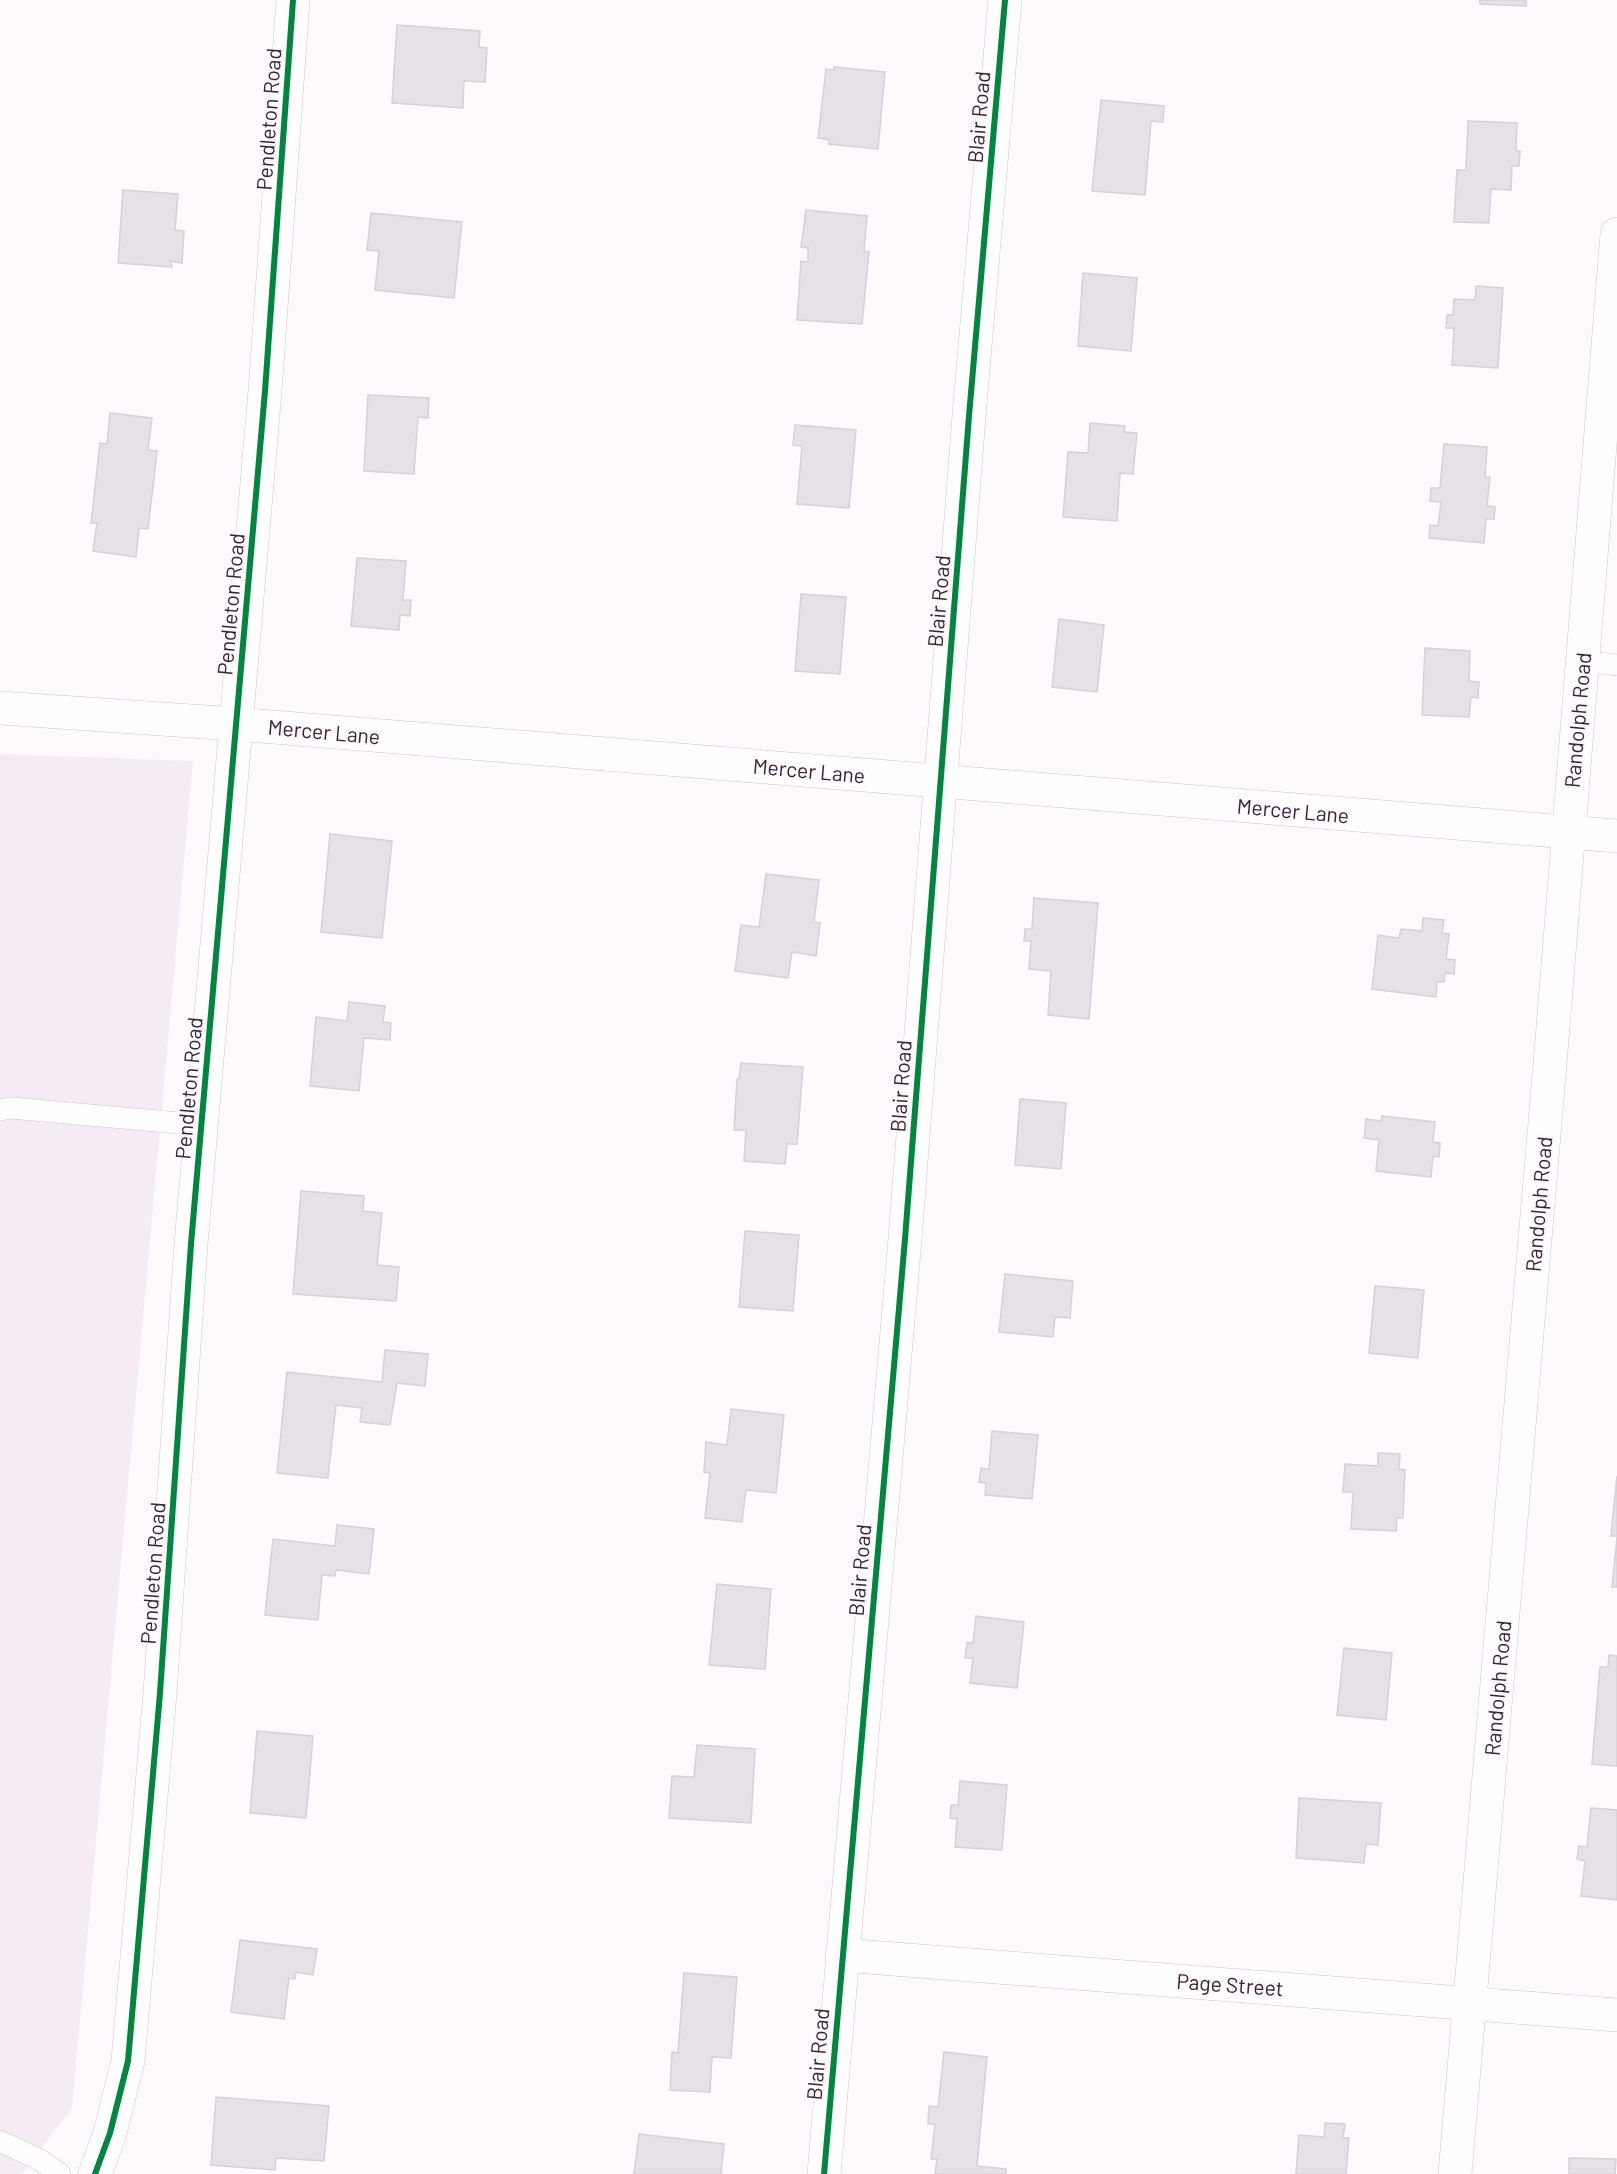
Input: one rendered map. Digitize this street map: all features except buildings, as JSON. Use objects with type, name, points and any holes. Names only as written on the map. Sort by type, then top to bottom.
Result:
[{"type":"street","name":"Pendleton Road","points":[[95,2174],[110,2133],[128,2061],[160,1693],[202,1125],[265,391],[293,0]]},
{"type":"street","name":"Blair Road","points":[[824,2174],[905,1239],[940,781],[1005,0]]},
{"type":"street","name":"Randolph Road","points":[[1455,2174],[1550,1064],[1617,234]]},
{"type":"street","name":"Mercer Lane","points":[[0,708],[235,724],[1617,836]]},
{"type":"street","name":"Page Street","points":[[842,1955],[1617,2015]]},
{"type":"lane","points":[[1582,661],[1617,665]]},
{"type":"lane","points":[[0,1110],[11,1108],[202,1125]]},
{"type":"lane","points":[[0,2141],[42,2162],[60,2174]]},
{"type":"shaded area","points":[[0,754],[193,761],[72,2108],[22,2174],[0,2174]]},
{"type":"cycle path","points":[[95,2174],[110,2133],[128,2061],[160,1693],[191,1244],[265,391],[293,0]]},
{"type":"cycle path","points":[[824,2174],[905,1239],[969,416],[1005,0]]}]
